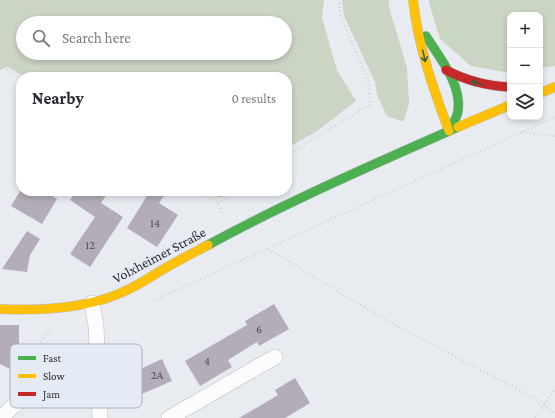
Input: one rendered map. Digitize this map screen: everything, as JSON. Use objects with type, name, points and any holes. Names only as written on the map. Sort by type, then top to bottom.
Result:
[{"type":"main road","points":[[413,0],[415,18],[429,77],[449,131]]},
{"type":"main road","points":[[415,18],[446,70],[455,89],[458,103],[456,116],[449,131]]},
{"type":"main road","points":[[446,70],[460,78],[480,84],[507,87]]},
{"type":"main road","points":[[543,92],[553,88]]},
{"type":"main road","name":"Volxheimer Straße","points":[[0,309],[22,310],[62,308],[92,303],[114,296],[140,284],[230,233],[278,209],[507,106]]},
{"type":"street","points":[[92,303],[96,326],[97,344]]},
{"type":"street","points":[[168,418],[275,356]]},
{"type":"street","points":[[2,418],[10,408]]},
{"type":"street","points":[[99,408],[100,418]]},
{"type":"path","points":[[24,0],[42,9]]},
{"type":"path","points":[[38,16],[48,0]]},
{"type":"path","points":[[292,152],[370,105],[369,82],[340,14],[338,0]]},
{"type":"path","points":[[16,48],[3,67],[16,76]]},
{"type":"path","points":[[146,304],[555,117]]},
{"type":"path","points":[[521,132],[555,136]]},
{"type":"path","points":[[207,196],[218,203],[230,233]]},
{"type":"path","points":[[218,203],[230,196]]},
{"type":"path","points":[[268,249],[384,319],[545,404],[555,415]]},
{"type":"path","points":[[40,344],[62,308]]},
{"type":"path","points":[[535,418],[555,389]]},
{"type":"green space","points":[[0,0],[324,0],[322,18],[337,70],[356,101],[317,131],[292,145],[292,72],[16,72],[8,67],[0,70]]},
{"type":"green space","points":[[342,0],[389,0],[389,7],[407,68],[409,104],[403,122],[387,116],[377,95],[375,82],[344,16]]},
{"type":"green space","points":[[429,0],[555,0],[555,66],[543,68],[543,12],[507,12],[507,72],[471,66],[440,39]]},
{"type":"building","points":[[17,196],[52,196],[57,199],[42,224],[11,206]]},
{"type":"building","points":[[73,196],[106,196],[101,203],[123,217],[90,267],[70,254],[95,217],[70,200]]},
{"type":"building","points":[[147,196],[164,196],[159,203],[178,215],[157,247],[127,228]]},
{"type":"building","points":[[27,231],[40,239],[30,255],[27,272],[2,269]]},
{"type":"building","points":[[274,304],[289,329],[259,346],[257,342],[228,360],[232,367],[200,386],[185,361],[247,325],[245,321]]},
{"type":"building","points":[[0,325],[19,325],[19,344],[10,344],[10,369],[0,364]]},
{"type":"building","points":[[162,359],[172,381],[142,394],[142,368]]},
{"type":"building","points":[[295,378],[310,403],[285,418],[239,418],[278,395],[275,390]]},
{"type":"traffic: fast","points":[[426,36],[443,62],[457,91],[458,111],[456,119],[449,131]]},
{"type":"traffic: fast","points":[[208,245],[301,198],[458,127]]},
{"type":"traffic: slow","points":[[413,0],[422,50],[449,131]]},
{"type":"traffic: slow","points":[[543,92],[555,87]]},
{"type":"traffic: slow","points":[[458,127],[507,106]]},
{"type":"traffic: slow","points":[[0,309],[31,310],[63,308],[108,298],[133,287],[173,263],[208,245]]},
{"type":"traffic: jam","points":[[446,70],[477,82],[507,87]]}]
